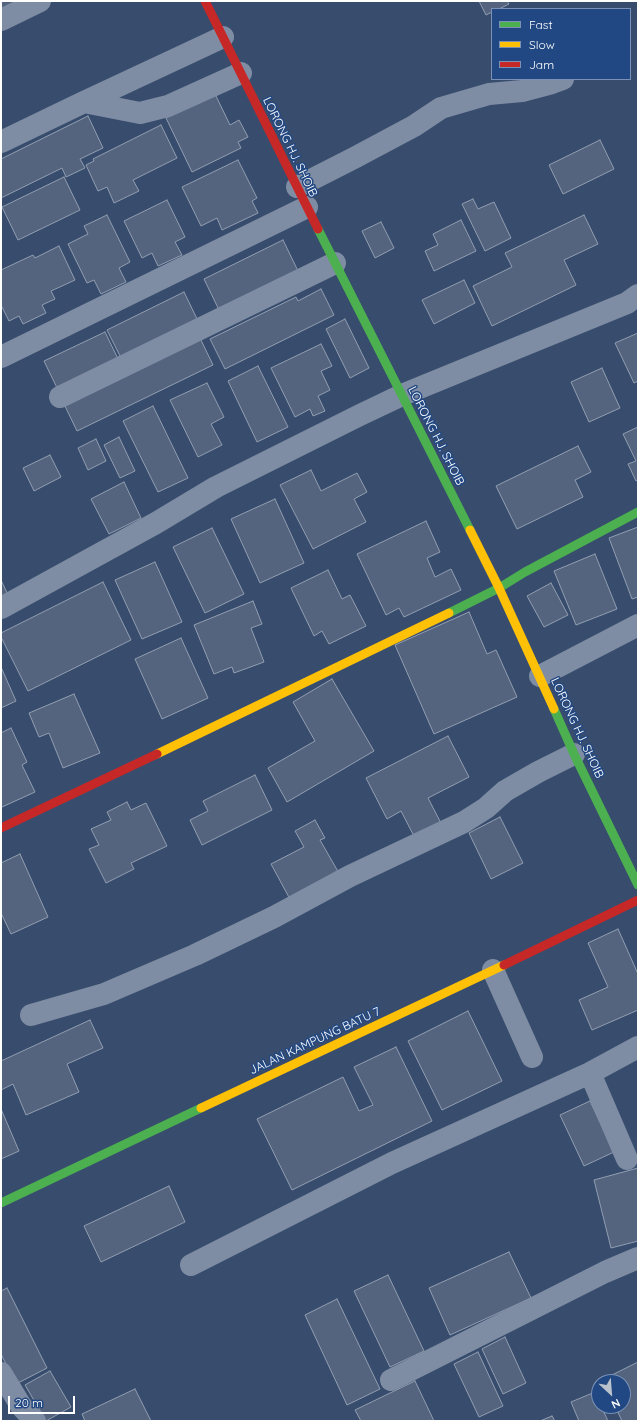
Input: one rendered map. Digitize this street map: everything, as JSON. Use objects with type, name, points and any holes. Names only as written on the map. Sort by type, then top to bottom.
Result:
[{"type":"street","points":[[1,20],[40,1]]},
{"type":"street","name":"LORONG HJ. SHOIB","points":[[205,1],[306,207],[498,588],[540,676],[574,754],[638,885]]},
{"type":"street","points":[[1,142],[223,37]]},
{"type":"street","points":[[84,102],[140,113],[168,106],[241,73]]},
{"type":"street","points":[[297,187],[407,129],[441,108],[489,94],[522,90],[560,80]]},
{"type":"street","points":[[1,357],[306,207]]},
{"type":"street","points":[[60,397],[335,263]]},
{"type":"street","points":[[1,608],[156,523],[216,487],[402,395],[627,303],[638,295]]},
{"type":"street","points":[[1,828],[220,724],[498,588],[638,512]]},
{"type":"street","points":[[540,676],[638,625]]},
{"type":"street","points":[[31,1015],[104,994],[195,955],[274,917],[350,876],[464,822],[486,808],[505,791],[574,754]]},
{"type":"street","name":"JALAN KAMPUNG BATU 7","points":[[1,1203],[638,900]]},
{"type":"street","points":[[493,970],[532,1057]]},
{"type":"street","points":[[191,1265],[392,1163],[590,1072],[638,1047]]},
{"type":"street","points":[[590,1072],[627,1159]]},
{"type":"street","points":[[392,1380],[605,1272],[638,1258]]},
{"type":"street","points":[[1,1373],[21,1406],[35,1421]]},
{"type":"building","points":[[1,1],[19,1],[1,10]]},
{"type":"building","points":[[479,1],[507,1],[509,4],[501,8],[491,8],[491,12],[486,15]]},
{"type":"building","points":[[215,94],[230,125],[239,120],[248,137],[238,142],[241,148],[192,172],[166,118]]},
{"type":"building","points":[[88,116],[103,148],[80,159],[85,168],[66,177],[62,168],[1,198],[1,159]]},
{"type":"building","points":[[161,125],[177,158],[133,180],[139,191],[114,203],[107,187],[98,191],[86,165],[94,161],[93,159]]},
{"type":"building","points":[[600,140],[614,169],[563,194],[549,165]]},
{"type":"building","points":[[238,160],[257,198],[252,201],[258,213],[222,230],[217,218],[201,226],[182,187]]},
{"type":"building","points":[[64,177],[80,210],[18,240],[2,207]]},
{"type":"building","points":[[473,199],[478,209],[494,202],[511,238],[485,251],[462,204]]},
{"type":"building","points":[[167,200],[185,237],[175,242],[182,255],[158,266],[152,253],[142,258],[124,221]]},
{"type":"building","points":[[107,215],[130,262],[119,268],[126,282],[101,294],[94,280],[87,283],[68,244],[88,234],[84,226]]},
{"type":"building","points":[[584,215],[598,244],[564,260],[576,285],[492,326],[473,286],[512,267],[505,253]]},
{"type":"building","points":[[461,220],[476,251],[434,271],[425,251],[438,245],[433,234]]},
{"type":"building","points":[[381,222],[394,248],[375,258],[362,231]]},
{"type":"building","points":[[283,240],[299,273],[220,312],[204,279]]},
{"type":"building","points":[[59,246],[75,280],[51,291],[55,299],[42,305],[46,313],[23,324],[19,316],[9,321],[1,305],[1,270],[33,255],[35,258]]},
{"type":"building","points":[[464,280],[475,303],[434,324],[422,300]]},
{"type":"building","points":[[321,289],[334,315],[225,369],[210,339],[296,297],[298,301]]},
{"type":"building","points":[[184,292],[199,323],[122,360],[107,330]]},
{"type":"building","points":[[345,319],[369,368],[350,378],[326,329]]},
{"type":"building","points":[[105,332],[120,363],[59,392],[44,361]]},
{"type":"building","points":[[638,333],[638,381],[634,383],[615,343]]},
{"type":"building","points":[[199,336],[213,365],[77,431],[63,402]]},
{"type":"building","points":[[321,344],[332,366],[321,371],[330,390],[318,396],[325,411],[313,416],[310,409],[295,417],[271,368]]},
{"type":"building","points":[[258,366],[288,427],[257,442],[228,381]]},
{"type":"building","points":[[602,368],[620,408],[589,422],[571,382]]},
{"type":"building","points":[[207,383],[224,417],[211,424],[222,445],[198,457],[170,400]]},
{"type":"building","points":[[153,406],[188,478],[158,492],[123,421]]},
{"type":"building","points":[[638,427],[638,480],[636,481],[628,464],[636,461],[623,434]]},
{"type":"building","points":[[119,437],[135,471],[120,478],[104,445]]},
{"type":"building","points":[[96,439],[106,461],[88,470],[78,448]]},
{"type":"building","points":[[578,446],[591,472],[575,480],[583,497],[517,529],[496,486]]},
{"type":"building","points":[[50,455],[61,477],[34,491],[23,468]]},
{"type":"building","points":[[311,470],[321,491],[357,473],[367,492],[354,499],[366,522],[313,549],[280,485]]},
{"type":"building","points":[[124,482],[141,518],[109,534],[91,499]]},
{"type":"building","points":[[275,499],[304,563],[260,583],[231,519]]},
{"type":"building","points":[[426,521],[440,552],[427,558],[435,577],[451,569],[461,590],[404,617],[399,608],[386,615],[357,554]]},
{"type":"building","points":[[638,527],[638,597],[632,599],[609,538]]},
{"type":"building","points":[[212,528],[244,594],[205,613],[173,547]]},
{"type":"building","points":[[595,554],[617,609],[576,625],[554,571]]},
{"type":"building","points":[[155,562],[182,622],[142,639],[115,580]]},
{"type":"building","points":[[328,570],[342,599],[350,595],[366,626],[329,644],[322,631],[314,636],[291,588]]},
{"type":"building","points":[[1,580],[8,595],[1,599]]},
{"type":"building","points":[[103,582],[131,640],[28,691],[1,637],[1,633]]},
{"type":"building","points":[[551,583],[568,615],[544,627],[527,596]]},
{"type":"building","points":[[253,601],[262,624],[251,628],[264,662],[234,673],[232,667],[214,674],[194,625]]},
{"type":"building","points":[[469,612],[487,654],[496,650],[517,697],[434,734],[395,645]]},
{"type":"building","points":[[181,638],[208,698],[162,719],[135,659]]},
{"type":"building","points":[[1,667],[16,701],[1,708]]},
{"type":"building","points":[[332,679],[374,751],[287,802],[268,768],[315,741],[293,702]]},
{"type":"building","points":[[74,694],[100,753],[63,768],[49,733],[39,737],[29,713]]},
{"type":"building","points":[[11,728],[27,762],[22,765],[35,792],[2,807],[1,733]]},
{"type":"building","points":[[448,736],[469,777],[428,798],[443,827],[416,840],[401,811],[387,819],[366,778]]},
{"type":"building","points":[[255,775],[272,810],[202,845],[190,820],[208,811],[203,801]]},
{"type":"building","points":[[127,802],[131,810],[146,803],[167,846],[131,863],[134,869],[106,883],[89,849],[99,845],[91,829],[111,820],[107,812]]},
{"type":"building","points":[[500,817],[523,863],[491,879],[469,833]]},
{"type":"building","points":[[315,820],[325,838],[320,840],[340,875],[291,901],[271,864],[304,847],[295,831]]},
{"type":"building","points":[[20,854],[48,917],[11,934],[1,913],[1,863]]},
{"type":"building","points":[[618,929],[638,974],[638,1010],[592,1030],[579,1000],[608,987],[588,943]]},
{"type":"building","points":[[468,1011],[502,1081],[442,1110],[408,1041]]},
{"type":"building","points":[[90,1020],[103,1048],[67,1064],[79,1092],[26,1115],[13,1084],[1,1090],[1,1061]]},
{"type":"building","points":[[396,1047],[432,1121],[292,1190],[257,1119],[343,1077],[359,1111],[373,1105],[354,1067]]},
{"type":"building","points":[[590,1101],[614,1152],[584,1166],[560,1115]]},
{"type":"building","points":[[1,1109],[19,1151],[1,1159]]},
{"type":"building","points":[[638,1168],[638,1241],[611,1248],[594,1180]]},
{"type":"building","points":[[169,1186],[185,1222],[101,1262],[84,1226]]},
{"type":"building","points":[[509,1252],[531,1298],[450,1335],[429,1288]]},
{"type":"building","points":[[388,1275],[424,1351],[390,1367],[354,1291]]},
{"type":"building","points":[[7,1288],[47,1368],[16,1384],[1,1354],[1,1291]]},
{"type":"building","points":[[337,1299],[380,1389],[347,1405],[305,1315]]},
{"type":"building","points":[[505,1337],[526,1383],[503,1394],[482,1349]]},
{"type":"building","points":[[478,1352],[503,1406],[479,1417],[454,1364]]},
{"type":"building","points":[[638,1362],[638,1421],[622,1421],[619,1414],[631,1414],[631,1374],[614,1374]]},
{"type":"building","points":[[50,1371],[71,1407],[46,1421],[25,1385]]},
{"type":"building","points":[[415,1381],[434,1421],[361,1421],[355,1410]]},
{"type":"building","points":[[135,1389],[151,1421],[85,1421],[82,1414]]},
{"type":"building","points":[[591,1394],[591,1414],[605,1414],[608,1421],[579,1421],[571,1402]]},
{"type":"building","points":[[552,1416],[555,1421],[540,1421]]},
{"type":"traffic: fast","points":[[318,229],[470,530]]},
{"type":"traffic: fast","points":[[449,613],[499,588],[525,572],[638,512]]},
{"type":"traffic: fast","points":[[554,709],[574,754],[638,885]]},
{"type":"traffic: fast","points":[[1,1203],[201,1108]]},
{"type":"traffic: slow","points":[[470,530],[499,588],[554,709]]},
{"type":"traffic: slow","points":[[157,754],[449,613]]},
{"type":"traffic: slow","points":[[201,1108],[504,965]]},
{"type":"traffic: jam","points":[[205,1],[318,229]]},
{"type":"traffic: jam","points":[[1,828],[157,754]]},
{"type":"traffic: jam","points":[[504,965],[638,900]]}]
